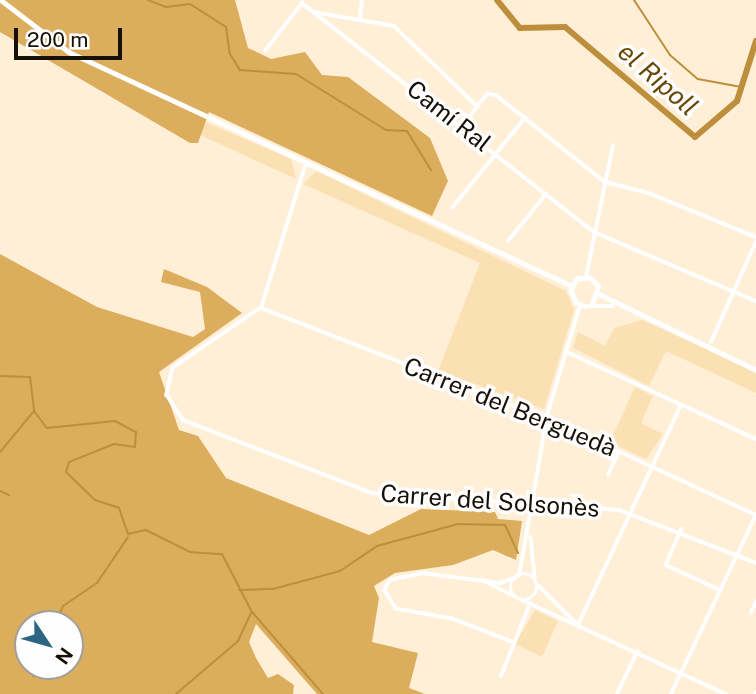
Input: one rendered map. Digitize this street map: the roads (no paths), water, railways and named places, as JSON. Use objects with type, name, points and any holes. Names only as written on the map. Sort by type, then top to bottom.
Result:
[{"type":"street","points":[[1,0],[61,48],[572,286],[580,305],[547,418],[531,531],[517,577],[518,598]]},
{"type":"street","points":[[360,18],[362,0]]},
{"type":"street","name":"Camí Ral","points":[[265,51],[302,3],[594,232],[756,300]]},
{"type":"street","points":[[314,12],[394,26],[477,106]]},
{"type":"street","points":[[462,126],[487,94],[496,95],[605,182],[649,192],[756,240],[711,342]]},
{"type":"street","points":[[452,208],[525,118]]},
{"type":"street","points":[[572,286],[586,277],[612,146]]},
{"type":"street","points":[[261,308],[306,162]]},
{"type":"street","points":[[508,241],[546,194]]},
{"type":"street","points":[[586,277],[596,282],[599,294],[619,307],[756,370]]},
{"type":"street","points":[[592,304],[599,294]]},
{"type":"street","points":[[580,305],[619,307]]},
{"type":"street","name":"Carrer del Berguedà","points":[[261,308],[547,418],[756,515]]},
{"type":"street","name":"Carrer del Solsonès","points":[[261,308],[173,368],[167,395],[183,420],[385,496],[534,502],[630,512],[682,529],[756,563]]},
{"type":"street","points":[[567,351],[756,439]]},
{"type":"street","points":[[579,625],[681,405]]},
{"type":"street","points":[[608,475],[619,451]]},
{"type":"street","points":[[671,694],[756,515]]},
{"type":"street","points":[[682,529],[666,565],[720,590]]},
{"type":"street","points":[[518,598],[533,596],[536,581],[531,531]]},
{"type":"street","points":[[512,642],[452,619],[396,609],[384,587],[396,577],[422,573],[478,578],[500,583],[517,577],[536,581],[579,625]]},
{"type":"street","points":[[478,578],[726,694]]},
{"type":"street","points":[[751,614],[756,602]]},
{"type":"street","points":[[501,676],[512,642],[530,604]]},
{"type":"street","points":[[617,694],[637,652]]},
{"type":"waterway","points":[[148,0],[166,7],[190,4],[226,27],[230,54],[240,70],[296,74],[386,130],[407,131],[431,170]]},
{"type":"waterway","name":"el Ripoll","points":[[497,0],[520,28],[565,27],[695,137],[737,101],[756,41]]},
{"type":"waterway","points":[[634,0],[670,55],[698,79],[741,87]]},
{"type":"waterway","points":[[0,376],[30,377],[34,411],[47,428],[115,421],[136,432],[135,447],[114,444],[69,462],[66,472],[95,500],[119,508],[128,534],[146,530],[190,552],[222,554],[252,612],[323,694]]},
{"type":"waterway","points":[[0,452],[34,411]]},
{"type":"waterway","points":[[0,491],[9,495]]},
{"type":"waterway","points":[[239,590],[273,589],[340,571],[377,546],[458,524],[505,525],[518,553]]},
{"type":"waterway","points":[[61,610],[63,606],[97,583],[128,537]]},
{"type":"waterway","points":[[176,694],[238,641],[251,613]]}]
